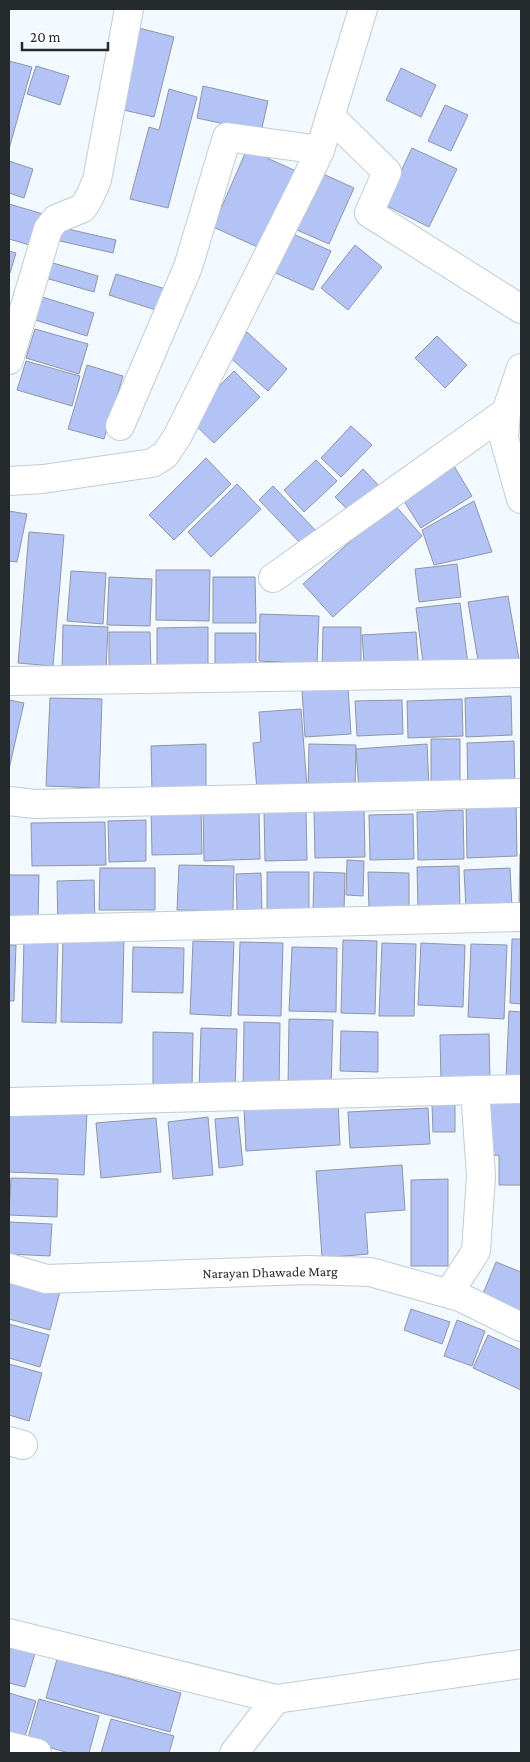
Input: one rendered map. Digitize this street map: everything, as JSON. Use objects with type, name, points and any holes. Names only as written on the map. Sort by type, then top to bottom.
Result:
[{"type":"street","points":[[9,360],[48,229],[56,219],[83,208],[97,180],[129,9]]},
{"type":"street","points":[[9,481],[43,479],[152,463],[165,455],[181,428],[320,150],[363,9]]},
{"type":"street","points":[[330,116],[387,172],[369,213],[521,309]]},
{"type":"street","points":[[120,426],[188,267],[227,137],[320,150]]},
{"type":"street","points":[[521,368],[506,412],[504,438],[521,499]]},
{"type":"street","points":[[273,578],[506,412]]},
{"type":"street","points":[[9,681],[521,673]]},
{"type":"street","points":[[9,801],[44,803],[521,793]]},
{"type":"street","points":[[9,930],[521,917]]},
{"type":"street","points":[[9,1102],[521,1089]]},
{"type":"street","points":[[449,1293],[476,1251],[481,1176],[474,1090]]},
{"type":"street","name":"Narayan Dhawade Marg","points":[[9,1268],[46,1279],[308,1270],[370,1272],[449,1293],[521,1327]]},
{"type":"street","points":[[9,1633],[276,1699],[521,1664]]},
{"type":"street","points":[[234,1753],[276,1699]]},
{"type":"street","points":[[9,1746],[37,1753]]},
{"type":"building","points":[[135,27],[174,37],[154,117],[115,108]]},
{"type":"building","points":[[9,61],[32,67],[9,149]]},
{"type":"building","points":[[36,66],[69,76],[60,105],[27,94]]},
{"type":"building","points":[[401,68],[436,85],[421,117],[386,100]]},
{"type":"building","points":[[203,86],[268,101],[261,132],[197,118]]},
{"type":"building","points":[[169,89],[197,97],[168,208],[130,199],[149,127],[159,130]]},
{"type":"building","points":[[445,105],[468,115],[451,151],[428,141]]},
{"type":"building","points":[[412,148],[457,169],[429,227],[385,205]]},
{"type":"building","points":[[247,149],[296,171],[262,249],[213,227]]},
{"type":"building","points":[[9,161],[33,169],[24,198],[9,193]]},
{"type":"building","points":[[312,169],[354,188],[329,244],[288,226]]},
{"type":"building","points":[[9,204],[50,216],[40,248],[9,239]]},
{"type":"building","points":[[59,227],[116,240],[113,253],[56,240]]},
{"type":"building","points":[[284,230],[331,251],[313,290],[267,269]]},
{"type":"building","points":[[355,245],[382,267],[348,310],[321,288]]},
{"type":"building","points":[[9,251],[16,253],[10,273],[9,273]]},
{"type":"building","points":[[46,261],[98,276],[94,292],[42,277]]},
{"type":"building","points":[[116,274],[169,290],[162,312],[109,295]]},
{"type":"building","points":[[39,296],[94,313],[87,336],[32,319]]},
{"type":"building","points":[[35,329],[88,344],[79,374],[26,358]]},
{"type":"building","points":[[247,332],[287,369],[268,391],[227,355]]},
{"type":"building","points":[[437,336],[467,365],[445,388],[415,358]]},
{"type":"building","points":[[26,361],[80,376],[72,406],[17,390]]},
{"type":"building","points":[[87,365],[123,376],[104,439],[68,429]]},
{"type":"building","points":[[234,371],[260,397],[214,443],[188,418]]},
{"type":"building","points":[[351,426],[372,445],[341,477],[321,458]]},
{"type":"building","points":[[206,458],[231,484],[174,540],[149,515]]},
{"type":"building","points":[[316,460],[337,481],[304,512],[284,490]]},
{"type":"building","points":[[454,466],[472,496],[421,528],[402,498]]},
{"type":"building","points":[[363,469],[382,489],[354,516],[335,497]]},
{"type":"building","points":[[237,484],[261,509],[211,557],[188,532]]},
{"type":"building","points":[[273,486],[320,535],[306,549],[259,500]]},
{"type":"building","points":[[474,501],[492,552],[434,565],[422,530]]},
{"type":"building","points":[[393,503],[422,536],[333,617],[303,584]]},
{"type":"building","points":[[9,511],[27,514],[17,562],[9,561]]},
{"type":"building","points":[[29,532],[64,535],[53,666],[18,663]]},
{"type":"building","points":[[457,564],[461,597],[419,602],[415,569]]},
{"type":"building","points":[[156,570],[210,570],[209,621],[156,620]]},
{"type":"building","points":[[71,571],[106,573],[103,624],[67,621]]},
{"type":"building","points":[[109,577],[152,579],[150,626],[107,625]]},
{"type":"building","points":[[213,577],[255,577],[256,623],[213,623]]},
{"type":"building","points":[[508,596],[520,665],[480,672],[468,602]]},
{"type":"building","points":[[460,603],[468,664],[424,670],[416,608]]},
{"type":"building","points":[[260,614],[319,616],[317,664],[259,661]]},
{"type":"building","points":[[63,625],[108,627],[106,671],[62,670]]},
{"type":"building","points":[[208,627],[208,674],[157,675],[157,628]]},
{"type":"building","points":[[323,627],[361,627],[361,672],[322,671]]},
{"type":"building","points":[[109,632],[150,632],[151,672],[109,673]]},
{"type":"building","points":[[416,632],[419,673],[365,676],[362,635]]},
{"type":"building","points":[[215,633],[256,633],[256,674],[215,675]]},
{"type":"building","points":[[348,687],[351,734],[305,737],[302,690]]},
{"type":"building","points":[[511,696],[512,735],[466,737],[465,698]]},
{"type":"building","points":[[50,698],[102,699],[99,788],[46,786]]},
{"type":"building","points":[[462,699],[463,736],[408,738],[407,701]]},
{"type":"building","points":[[9,700],[24,703],[9,769]]},
{"type":"building","points":[[402,700],[403,734],[357,736],[355,701]]},
{"type":"building","points":[[301,709],[307,786],[257,790],[253,743],[261,742],[259,712]]},
{"type":"building","points":[[431,739],[460,739],[460,784],[431,785]]},
{"type":"building","points":[[514,741],[515,790],[468,791],[467,743]]},
{"type":"building","points":[[206,744],[206,792],[152,793],[151,746]]},
{"type":"building","points":[[309,744],[356,745],[355,793],[308,792]]},
{"type":"building","points":[[427,744],[429,787],[359,791],[356,749]]},
{"type":"building","points":[[516,800],[517,856],[467,858],[466,801]]},
{"type":"building","points":[[259,808],[260,859],[204,861],[203,809]]},
{"type":"building","points":[[306,808],[307,860],[265,861],[264,809]]},
{"type":"building","points":[[364,808],[365,857],[315,858],[314,809]]},
{"type":"building","points":[[201,809],[202,854],[152,855],[151,811]]},
{"type":"building","points":[[463,810],[464,859],[418,860],[417,812]]},
{"type":"building","points":[[413,814],[414,859],[370,860],[369,815]]},
{"type":"building","points":[[146,820],[146,861],[109,862],[108,821]]},
{"type":"building","points":[[105,822],[106,865],[32,866],[31,823]]},
{"type":"building","points":[[520,854],[521,907],[519,907]]},
{"type":"building","points":[[347,860],[364,861],[363,896],[346,895]]},
{"type":"building","points":[[179,865],[234,866],[233,911],[177,910]]},
{"type":"building","points":[[459,866],[460,909],[418,909],[417,867]]},
{"type":"building","points":[[100,868],[155,868],[155,910],[99,910]]},
{"type":"building","points":[[510,868],[512,907],[466,909],[464,870]]},
{"type":"building","points":[[267,872],[309,872],[309,913],[267,913]]},
{"type":"building","points":[[314,872],[345,873],[344,911],[313,910]]},
{"type":"building","points":[[368,872],[409,873],[409,910],[369,910]]},
{"type":"building","points":[[261,873],[262,912],[237,912],[236,874]]},
{"type":"building","points":[[9,875],[39,875],[38,923],[9,923]]},
{"type":"building","points":[[94,880],[95,927],[58,928],[57,881]]},
{"type":"building","points":[[63,937],[124,938],[122,1023],[61,1022]]},
{"type":"building","points":[[24,938],[58,939],[56,1023],[22,1022]]},
{"type":"building","points":[[512,939],[521,939],[521,1004],[510,1003]]},
{"type":"building","points":[[343,940],[377,941],[375,1014],[341,1013]]},
{"type":"building","points":[[193,941],[234,942],[231,1016],[190,1014]]},
{"type":"building","points":[[240,942],[283,943],[281,1016],[238,1015]]},
{"type":"building","points":[[382,943],[416,944],[414,1016],[379,1016]]},
{"type":"building","points":[[421,943],[465,945],[463,1007],[418,1005]]},
{"type":"building","points":[[471,944],[507,945],[504,1019],[468,1017]]},
{"type":"building","points":[[9,945],[16,945],[14,1001],[9,1001]]},
{"type":"building","points":[[133,947],[184,948],[183,993],[132,992]]},
{"type":"building","points":[[292,947],[337,948],[336,1012],[289,1011]]},
{"type":"building","points":[[509,1011],[521,1012],[521,1081],[506,1080]]},
{"type":"building","points":[[289,1019],[333,1020],[331,1088],[288,1087]]},
{"type":"building","points":[[244,1022],[280,1023],[279,1090],[243,1089]]},
{"type":"building","points":[[201,1028],[237,1029],[235,1091],[199,1090]]},
{"type":"building","points":[[341,1031],[378,1032],[378,1072],[340,1071]]},
{"type":"building","points":[[153,1032],[193,1033],[192,1090],[153,1089]]},
{"type":"building","points":[[489,1034],[490,1081],[441,1082],[440,1035]]},
{"type":"building","points":[[521,1099],[521,1185],[499,1185],[499,1155],[488,1156],[486,1100]]},
{"type":"building","points":[[338,1101],[340,1145],[246,1151],[244,1107]]},
{"type":"building","points":[[455,1103],[455,1132],[433,1132],[432,1104]]},
{"type":"building","points":[[9,1108],[87,1112],[84,1175],[9,1172]]},
{"type":"building","points":[[428,1108],[430,1144],[350,1148],[348,1112]]},
{"type":"building","points":[[208,1117],[213,1175],[173,1179],[168,1122]]},
{"type":"building","points":[[238,1117],[243,1165],[219,1168],[215,1119]]},
{"type":"building","points":[[156,1118],[161,1172],[101,1178],[96,1123]]},
{"type":"building","points":[[402,1165],[405,1210],[365,1213],[368,1254],[322,1258],[316,1171]]},
{"type":"building","points":[[11,1178],[58,1179],[57,1217],[9,1215]]},
{"type":"building","points":[[448,1179],[448,1266],[411,1266],[411,1180]]},
{"type":"building","points":[[9,1222],[52,1224],[50,1256],[9,1254]]},
{"type":"building","points":[[496,1262],[521,1272],[521,1318],[480,1301]]},
{"type":"building","points":[[9,1278],[60,1291],[50,1330],[9,1319]]},
{"type":"building","points":[[411,1309],[450,1322],[442,1344],[404,1330]]},
{"type":"building","points":[[457,1320],[485,1331],[472,1366],[444,1356]]},
{"type":"building","points":[[9,1324],[49,1335],[40,1367],[9,1358]]},
{"type":"building","points":[[488,1335],[521,1350],[521,1390],[473,1368]]},
{"type":"building","points":[[9,1364],[42,1373],[29,1421],[9,1415]]},
{"type":"building","points":[[9,1643],[36,1650],[25,1687],[9,1683]]},
{"type":"building","points":[[57,1659],[181,1693],[170,1732],[46,1698]]},
{"type":"building","points":[[9,1693],[36,1701],[23,1743],[9,1739]]},
{"type":"building","points":[[39,1699],[99,1716],[89,1753],[69,1753],[27,1741]]},
{"type":"building","points":[[111,1719],[174,1736],[169,1753],[101,1753]]}]
